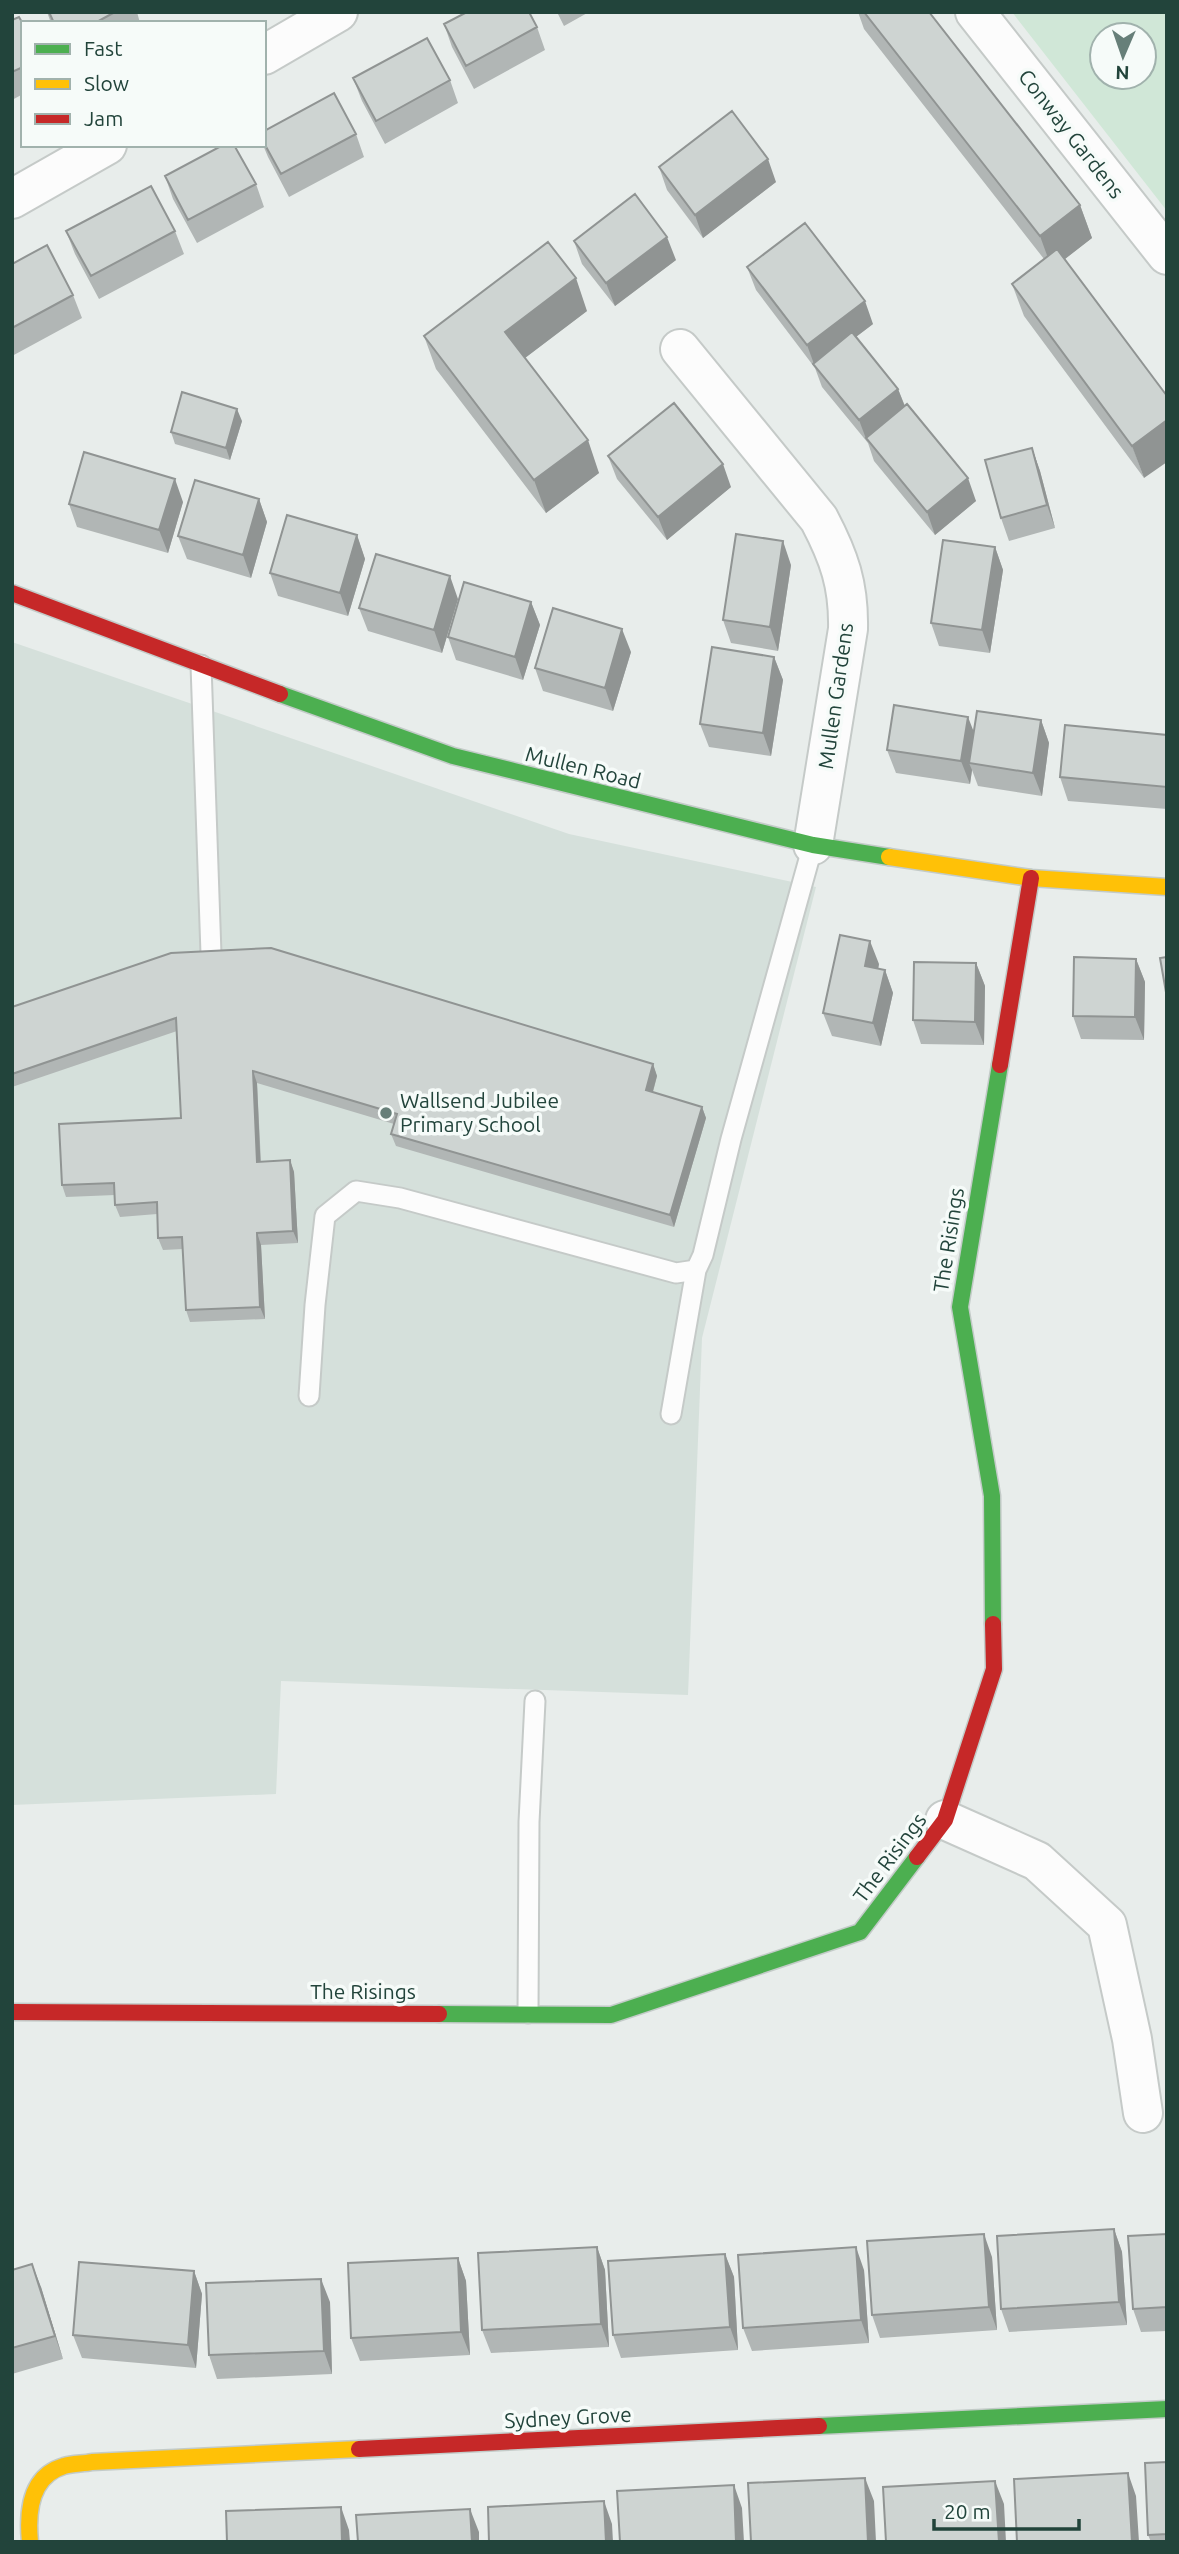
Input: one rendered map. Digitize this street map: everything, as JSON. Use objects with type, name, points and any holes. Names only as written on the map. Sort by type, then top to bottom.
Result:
[{"type":"street","points":[[266,53],[338,12]]},
{"type":"street","name":"Conway Gardens","points":[[975,12],[1167,255]]},
{"type":"street","points":[[12,200],[104,147]]},
{"type":"street","name":"Mullen Gardens","points":[[680,349],[818,519],[833,545],[843,573],[849,599],[848,629],[813,845]]},
{"type":"street","name":"Mullen Road","points":[[12,593],[453,756],[656,808],[813,845],[1031,878],[1167,887]]},
{"type":"street","name":"The Risings","points":[[12,2012],[611,2015],[860,1932],[944,1820],[994,1668],[992,1496],[960,1307],[1031,878]]},
{"type":"street","points":[[944,1820],[1037,1861],[1107,1925],[1132,2039],[1143,2113]]},
{"type":"street","name":"Sydney Grove","points":[[30,2542],[29,2508],[38,2482],[61,2467],[92,2462],[1167,2409]]},
{"type":"lane","points":[[201,665],[211,954]]},
{"type":"lane","points":[[671,1414],[696,1270],[703,1255],[731,1139],[813,845]]},
{"type":"lane","points":[[309,1396],[325,1216],[356,1191],[400,1198],[676,1273],[696,1270]]},
{"type":"lane","points":[[528,2013],[529,1822],[535,1701]]},
{"type":"shaded area","name":"Wallsend Jubilee Primary School","points":[[12,642],[569,834],[816,887],[702,1338],[688,1695],[281,1681],[276,1794],[12,1805]]},
{"type":"green space","points":[[1012,12],[1167,12],[1167,211]]},
{"type":"building","points":[[49,12],[115,12],[99,21],[53,21]]},
{"type":"building","points":[[467,12],[529,12],[537,27],[466,66],[444,24]]},
{"type":"building","points":[[864,12],[929,12],[1080,205],[1040,236]]},
{"type":"building","points":[[19,17],[21,21],[21,68],[12,72],[12,20]]},
{"type":"building","points":[[427,38],[450,80],[376,121],[353,78]]},
{"type":"building","points":[[334,93],[356,134],[281,174],[266,147],[266,130]]},
{"type":"building","points":[[732,111],[768,159],[695,215],[659,167]]},
{"type":"building","points":[[219,147],[235,147],[256,184],[188,220],[165,176]]},
{"type":"building","points":[[151,186],[175,231],[91,276],[66,231]]},
{"type":"building","points":[[635,194],[667,237],[606,283],[574,241]]},
{"type":"building","points":[[805,223],[865,301],[807,345],[747,267]]},
{"type":"building","points":[[548,242],[576,278],[505,332],[588,440],[534,480],[424,336]]},
{"type":"building","points":[[47,245],[73,295],[12,328],[12,264]]},
{"type":"building","points":[[1057,249],[1167,396],[1167,420],[1132,446],[1012,284]]},
{"type":"building","points":[[852,332],[898,389],[859,420],[813,364]]},
{"type":"building","points":[[182,392],[237,409],[226,448],[171,432]]},
{"type":"building","points":[[674,403],[723,464],[658,517],[608,456]]},
{"type":"building","points":[[907,404],[968,478],[927,512],[866,438]]},
{"type":"building","points":[[1032,448],[1047,505],[1001,518],[985,460]]},
{"type":"building","points":[[84,452],[175,479],[159,530],[69,504]]},
{"type":"building","points":[[195,480],[259,499],[243,555],[178,536]]},
{"type":"building","points":[[287,515],[357,535],[340,593],[270,573]]},
{"type":"building","points":[[736,534],[783,541],[770,627],[723,620]]},
{"type":"building","points":[[943,540],[995,547],[982,630],[931,623]]},
{"type":"building","points":[[376,554],[450,576],[434,630],[359,608]]},
{"type":"building","points":[[464,582],[531,602],[515,657],[448,637]]},
{"type":"building","points":[[553,608],[622,629],[605,688],[535,668]]},
{"type":"building","points":[[712,647],[774,657],[763,733],[700,724]]},
{"type":"building","points":[[894,705],[968,717],[961,761],[887,750]]},
{"type":"building","points":[[977,711],[1041,720],[1033,773],[969,763]]},
{"type":"building","points":[[1065,725],[1167,735],[1167,787],[1060,777]]},
{"type":"building","points":[[840,935],[870,941],[865,966],[885,970],[873,1023],[823,1013]]},
{"type":"building","points":[[271,948],[653,1064],[646,1090],[702,1107],[670,1215],[391,1134],[397,1114],[253,1071],[257,1162],[290,1160],[293,1231],[257,1233],[260,1307],[186,1310],[182,1237],[158,1238],[157,1202],[115,1205],[114,1183],[62,1185],[59,1124],[181,1118],[176,1018],[12,1074],[12,1007],[171,953]]},
{"type":"building","points":[[1074,957],[1136,959],[1135,1017],[1073,1016]]},
{"type":"building","points":[[1167,957],[1167,998],[1160,958]]},
{"type":"building","points":[[914,962],[976,963],[975,1022],[913,1020]]},
{"type":"building","points":[[1114,2229],[1119,2302],[1001,2309],[997,2236]]},
{"type":"building","points":[[984,2234],[989,2307],[872,2315],[867,2241]]},
{"type":"building","points":[[1167,2234],[1167,2307],[1133,2309],[1128,2236]]},
{"type":"building","points":[[597,2247],[601,2324],[482,2330],[478,2253]]},
{"type":"building","points":[[856,2247],[861,2320],[743,2328],[738,2255]]},
{"type":"building","points":[[725,2254],[730,2327],[613,2335],[608,2261]]},
{"type":"building","points":[[458,2258],[461,2332],[351,2338],[348,2263]]},
{"type":"building","points":[[79,2262],[194,2271],[188,2345],[73,2335]]},
{"type":"building","points":[[32,2264],[55,2336],[12,2348],[12,2270]]},
{"type":"building","points":[[321,2279],[324,2351],[209,2355],[206,2283]]},
{"type":"building","points":[[1167,2462],[1167,2534],[1148,2535],[1145,2463]]},
{"type":"building","points":[[1128,2473],[1132,2542],[1017,2542],[1014,2479]]},
{"type":"building","points":[[865,2478],[868,2542],[751,2542],[748,2483]]},
{"type":"building","points":[[995,2481],[999,2542],[886,2542],[883,2487]]},
{"type":"building","points":[[734,2485],[736,2542],[620,2542],[617,2491]]},
{"type":"building","points":[[604,2501],[606,2542],[489,2542],[488,2507]]},
{"type":"building","points":[[341,2507],[342,2542],[227,2542],[226,2511]]},
{"type":"building","points":[[470,2509],[472,2542],[358,2542],[356,2515]]},
{"type":"traffic: fast","points":[[280,694],[453,756],[813,845],[889,857]]},
{"type":"traffic: fast","points":[[993,1624],[992,1496],[960,1307],[1000,1065]]},
{"type":"traffic: fast","points":[[439,2014],[611,2015],[860,1932],[917,1857]]},
{"type":"traffic: fast","points":[[819,2426],[1167,2409]]},
{"type":"traffic: slow","points":[[889,857],[1031,878],[1167,887]]},
{"type":"traffic: slow","points":[[30,2542],[29,2519],[33,2496],[44,2478],[71,2464],[359,2449]]},
{"type":"traffic: jam","points":[[12,593],[280,694]]},
{"type":"traffic: jam","points":[[1000,1065],[1031,878]]},
{"type":"traffic: jam","points":[[917,1857],[945,1820],[994,1669],[993,1624]]},
{"type":"traffic: jam","points":[[12,2012],[439,2014]]},
{"type":"traffic: jam","points":[[359,2449],[819,2426]]},
{"type":"place","name":"Wallsend Jubilee Primary School","points":[[386,1113]]}]
